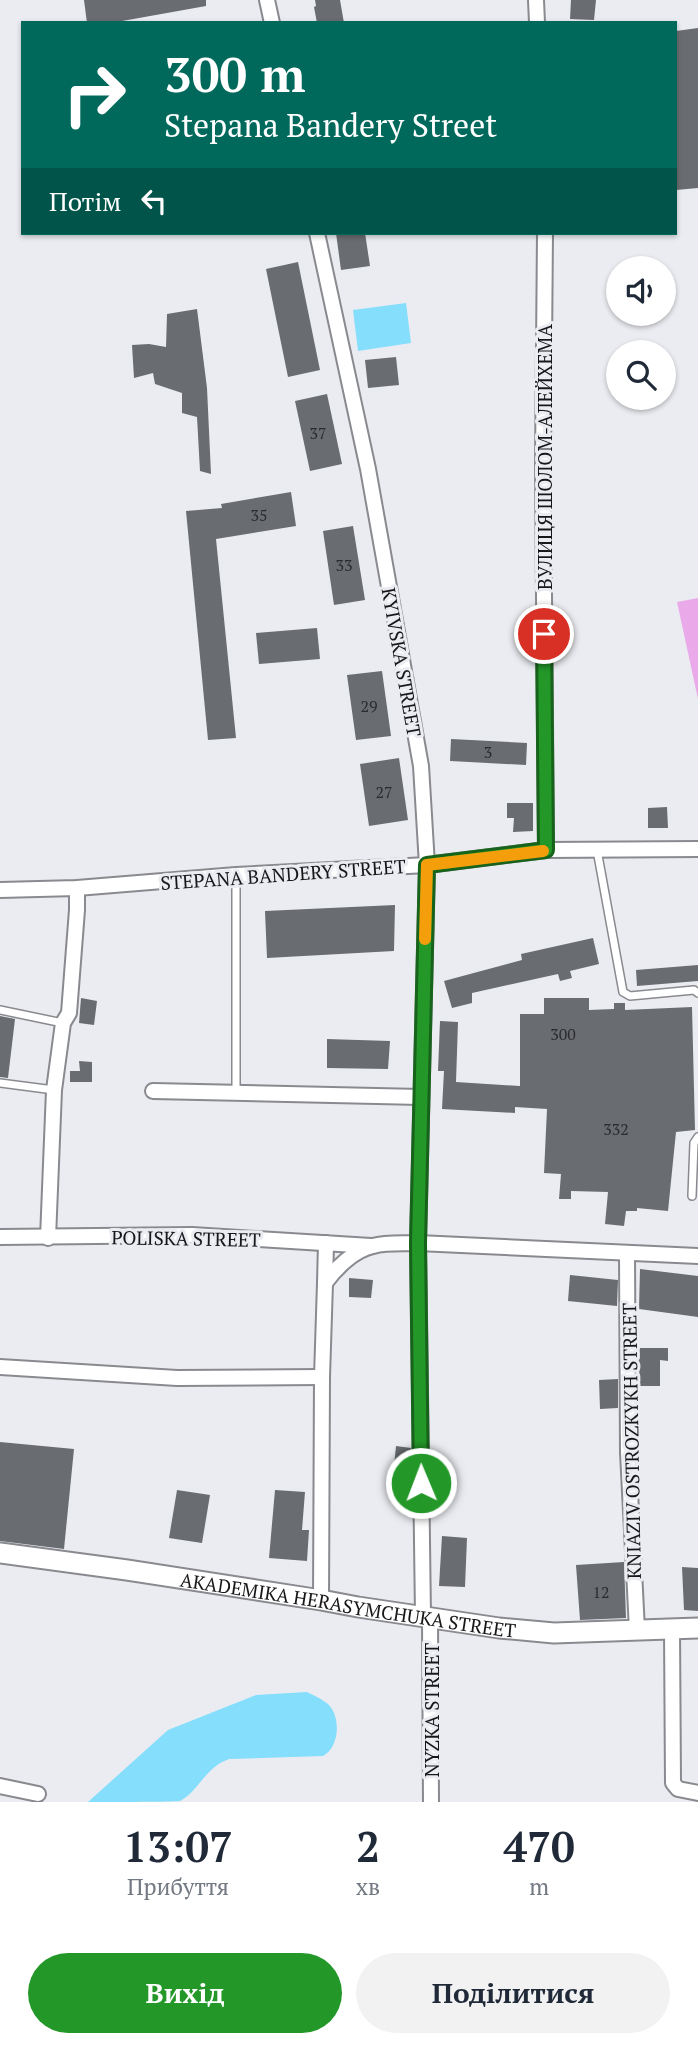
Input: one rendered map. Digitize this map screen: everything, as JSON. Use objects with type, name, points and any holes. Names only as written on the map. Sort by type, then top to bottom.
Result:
[{"type":"main road","name":"AKADEMIKA HERASYMCHUKA STREET","points":[[0,1553],[499,1628],[555,1633],[698,1628]]},
{"type":"street","points":[[267,0],[271,21]]},
{"type":"street","points":[[536,0],[537,21]]},
{"type":"street","name":"KYIVSKA STREET","points":[[317,235],[368,469],[419,755],[427,865],[418,1243],[427,1617]]},
{"type":"street","name":"ВУЛИЦЯ ШОЛОМ-АЛЕЙХЕМА","points":[[545,235],[543,466],[546,850]]},
{"type":"street","name":"STEPANA BANDERY STREET","points":[[0,890],[77,888],[427,865],[546,850],[698,849]]},
{"type":"street","points":[[48,1238],[54,1090],[63,1023],[69,1013],[77,888]]},
{"type":"street","points":[[153,1091],[421,1097]]},
{"type":"street","name":"POLISKA STREET","points":[[0,1237],[192,1235],[372,1246],[418,1243]]},
{"type":"street","points":[[321,1600],[322,1377],[326,1243]]},
{"type":"street","points":[[418,1243],[698,1256]]},
{"type":"street","points":[[325,1283],[333,1272],[354,1255],[372,1246]]},
{"type":"street","name":"KNIAZIV OSTROZKYKH STREET","points":[[627,1253],[628,1452],[637,1630]]},
{"type":"street","points":[[0,1367],[177,1378],[322,1377]]},
{"type":"street","name":"NYZKA STREET","points":[[427,1617],[431,1802]]},
{"type":"street","points":[[672,1629],[673,1783],[678,1789],[698,1793]]},
{"type":"street","points":[[0,1786],[38,1794]]},
{"type":"lane","points":[[597,850],[624,992],[629,996],[694,990],[698,993]]},
{"type":"lane","points":[[236,876],[236,1093]]},
{"type":"lane","points":[[0,1010],[63,1023]]},
{"type":"lane","points":[[0,1083],[54,1090]]},
{"type":"lane","points":[[692,1196],[694,1143],[698,1137]]},
{"type":"shaded area","points":[[698,598],[698,699],[677,602]]},
{"type":"water","points":[[406,303],[411,343],[358,351],[353,310]]},
{"type":"water","points":[[307,1692],[328,1704],[337,1723],[333,1746],[323,1756],[229,1759],[208,1773],[193,1791],[180,1801],[88,1802],[168,1730],[256,1695]]},
{"type":"building","points":[[84,0],[206,0],[206,6],[122,21],[87,21]]},
{"type":"building","points":[[315,0],[340,0],[344,21],[317,21]]},
{"type":"building","points":[[571,0],[596,0],[594,20],[570,19]]},
{"type":"building","points":[[698,28],[698,188],[677,190],[677,31]]},
{"type":"building","points":[[336,235],[365,235],[370,266],[341,270]]},
{"type":"building","points":[[298,262],[320,370],[288,377],[266,269]]},
{"type":"building","points":[[197,309],[207,388],[211,474],[200,471],[197,417],[182,413],[182,393],[155,384],[153,373],[134,378],[132,345],[166,347],[167,314]]},
{"type":"building","points":[[396,357],[399,385],[368,388],[365,360]]},
{"type":"building","points":[[327,394],[342,464],[310,471],[295,401]]},
{"type":"building","points":[[291,492],[296,526],[216,539],[236,738],[208,740],[186,511],[222,508],[221,504]]},
{"type":"building","points":[[353,526],[365,600],[334,605],[323,531]]},
{"type":"building","points":[[317,628],[320,659],[259,664],[256,633]]},
{"type":"building","points":[[382,671],[391,736],[356,740],[347,675]]},
{"type":"building","points":[[451,739],[527,743],[526,765],[450,761]]},
{"type":"building","points":[[399,758],[408,820],[369,826],[360,764]]},
{"type":"building","points":[[507,803],[533,803],[533,831],[513,832],[514,818],[507,818]]},
{"type":"building","points":[[667,807],[668,828],[648,828],[648,808]]},
{"type":"building","points":[[395,905],[394,951],[267,958],[265,911]]},
{"type":"building","points":[[593,938],[599,964],[570,971],[572,978],[560,981],[558,974],[472,993],[472,1003],[452,1008],[444,981],[522,960],[521,954]]},
{"type":"building","points":[[698,965],[698,981],[637,986],[636,970]]},
{"type":"building","points":[[81,998],[97,1001],[94,1025],[79,1023]]},
{"type":"building","points":[[544,998],[589,998],[589,1010],[614,1009],[614,1003],[625,1003],[625,1010],[692,1007],[695,1130],[676,1132],[668,1211],[637,1208],[637,1211],[626,1211],[624,1226],[605,1224],[608,1192],[571,1191],[571,1199],[559,1199],[561,1174],[544,1173],[547,1109],[515,1107],[515,1113],[442,1109],[444,1071],[438,1071],[440,1021],[458,1022],[456,1082],[520,1086],[520,1014],[544,1014]]},
{"type":"building","points":[[0,1016],[15,1019],[8,1078],[0,1077]]},
{"type":"building","points":[[327,1039],[390,1041],[388,1069],[327,1068]]},
{"type":"building","points":[[79,1061],[92,1062],[92,1082],[70,1082],[70,1071],[80,1071]]},
{"type":"building","points":[[640,1269],[698,1276],[698,1317],[639,1309]]},
{"type":"building","points":[[570,1275],[618,1280],[617,1306],[568,1301]]},
{"type":"building","points":[[349,1278],[373,1280],[371,1298],[349,1297]]},
{"type":"building","points":[[638,1348],[668,1348],[668,1361],[660,1360],[660,1386],[640,1386]]},
{"type":"building","points":[[618,1379],[618,1408],[600,1409],[599,1380]]},
{"type":"building","points":[[0,1442],[74,1449],[64,1549],[0,1541]]},
{"type":"building","points":[[396,1446],[411,1448],[408,1467],[394,1466]]},
{"type":"building","points":[[177,1490],[210,1495],[202,1543],[169,1538]]},
{"type":"building","points":[[275,1490],[305,1492],[302,1530],[309,1530],[307,1561],[269,1558]]},
{"type":"building","points":[[442,1536],[467,1538],[465,1587],[439,1586]]},
{"type":"building","points":[[624,1562],[626,1618],[580,1620],[576,1565]]},
{"type":"building","points":[[682,1567],[698,1568],[698,1611],[684,1610]]},
{"type":"slow traffic","points":[[425,939],[427,865],[543,851]]},
{"type":"route","points":[[421,1483],[418,1243],[427,865],[546,850],[544,634]]}]
